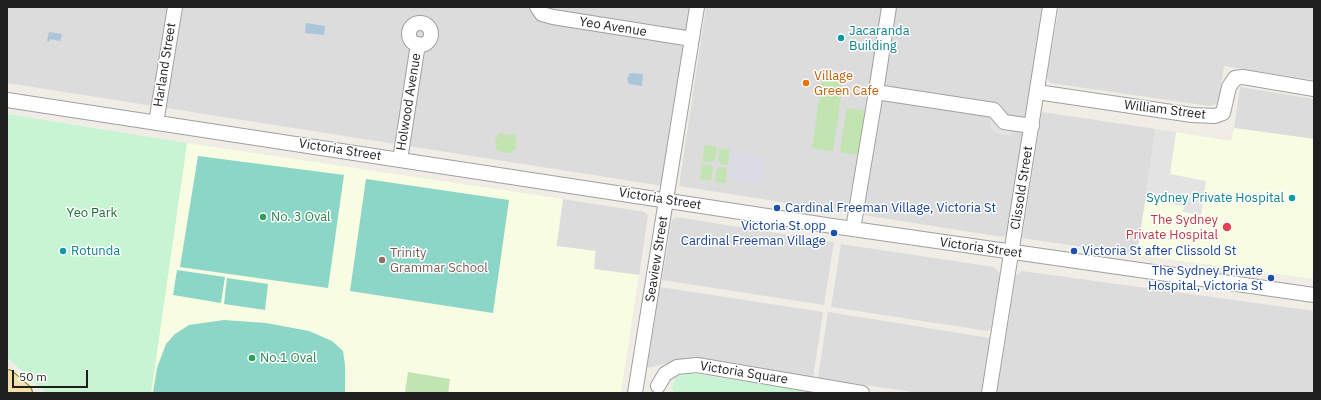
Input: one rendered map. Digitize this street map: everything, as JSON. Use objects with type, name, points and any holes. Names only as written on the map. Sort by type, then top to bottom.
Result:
[{"type":"main road","points":[[7,379],[23,393]]},
{"type":"street","name":"Harland Street","points":[[156,123],[174,7]]},
{"type":"street","name":"Yeo Avenue","points":[[537,7],[542,14],[553,17],[692,39]]},
{"type":"street","name":"Seaview Street","points":[[636,388],[697,7]]},
{"type":"street","points":[[853,229],[889,7]]},
{"type":"street","name":"Clissold Street","points":[[989,393],[1050,7]]},
{"type":"street","name":"Holwood Avenue","points":[[400,160],[418,44]]},
{"type":"street","name":"William Street","points":[[1037,92],[1192,115],[1215,116],[1223,113],[1229,87],[1235,78],[1243,77],[1314,89]]},
{"type":"street","points":[[876,92],[994,110],[1004,122],[1032,126]]},
{"type":"street","name":"Victoria Street","points":[[7,100],[1012,253],[1314,295]]},
{"type":"street","name":"Victoria Square","points":[[636,388],[659,389],[665,374],[677,367],[697,365],[862,393]]},
{"type":"shaded area","points":[[7,7],[691,7],[663,186],[7,83]]},
{"type":"shaded area","points":[[706,7],[1042,7],[1007,233],[1003,237],[679,186]]},
{"type":"shaded area","points":[[1059,7],[1314,7],[1314,80],[1224,66],[1218,104],[1210,106],[1050,83],[1047,78]]},
{"type":"shaded area","points":[[306,23],[325,26],[324,35],[305,33]]},
{"type":"shaded area","points":[[49,32],[62,34],[60,41],[50,39],[49,42],[47,41]]},
{"type":"shaded area","points":[[630,73],[643,74],[642,86],[629,84],[627,79]]},
{"type":"shaded area","points":[[1240,87],[1314,99],[1314,139],[1234,128]]},
{"type":"shaded area","points":[[1042,112],[1156,129],[1137,255],[1022,238]]},
{"type":"shaded area","points":[[992,114],[1012,127],[1011,136],[995,133],[990,126]]},
{"type":"shaded area","name":"The Sydney Private Hospital","points":[[1234,128],[1314,139],[1314,279],[1137,255],[1156,129],[1231,141]]},
{"type":"shaded area","points":[[1156,129],[1176,132],[1170,174],[1206,181],[1201,215],[1183,212],[1184,206],[1145,200]]},
{"type":"shaded area","name":"Trinity Grammar School","points":[[187,143],[563,199],[556,246],[595,251],[594,269],[639,275],[621,393],[151,393]]},
{"type":"shaded area","points":[[730,150],[765,156],[761,183],[726,178]]},
{"type":"shaded area","name":"No. 3 Oval","points":[[198,156],[344,175],[328,288],[180,267]]},
{"type":"shaded area","points":[[366,179],[509,200],[493,313],[350,291]]},
{"type":"shaded area","points":[[563,199],[645,212],[648,216],[639,275],[594,269],[596,251],[557,246]]},
{"type":"shaded area","points":[[676,217],[834,242],[824,305],[662,280],[672,220]]},
{"type":"shaded area","points":[[841,244],[994,267],[1000,273],[991,328],[988,331],[831,307]]},
{"type":"shaded area","points":[[177,270],[225,277],[221,303],[173,295]]},
{"type":"shaded area","points":[[1022,271],[1314,311],[1314,393],[997,393],[1016,275]]},
{"type":"shaded area","points":[[227,278],[268,284],[265,310],[224,304]]},
{"type":"shaded area","points":[[660,287],[823,312],[813,378],[685,359],[647,368]]},
{"type":"shaded area","points":[[828,312],[990,338],[981,393],[919,393],[818,378]]},
{"type":"shaded area","name":"No.1 Oval","points":[[224,320],[266,323],[309,331],[332,341],[343,351],[345,365],[345,393],[153,393],[157,368],[166,344],[175,334],[189,325]]},
{"type":"green space","points":[[823,72],[844,75],[833,151],[812,148]]},
{"type":"green space","points":[[847,108],[866,111],[858,155],[840,152]]},
{"type":"green space","name":"Yeo Park","points":[[7,114],[187,143],[151,393],[46,393],[7,357]]},
{"type":"green space","points":[[500,132],[505,135],[514,134],[516,137],[516,148],[510,153],[503,153],[496,149],[495,141]]},
{"type":"green space","points":[[705,145],[717,147],[715,160],[712,162],[702,161]]},
{"type":"green space","points":[[720,148],[730,150],[728,165],[721,164],[718,160]]},
{"type":"green space","points":[[702,164],[711,165],[713,168],[711,181],[700,179]]},
{"type":"green space","points":[[720,167],[728,168],[725,183],[715,182],[717,169]]},
{"type":"green space","points":[[408,372],[450,379],[448,393],[405,393]]},
{"type":"green space","points":[[689,373],[822,393],[674,393],[672,388],[676,377]]},
{"type":"place","name":"Jacaranda Building","points":[[841,38]]},
{"type":"place","name":"Village Green Cafe","points":[[806,83]]},
{"type":"place","name":"Sydney Private Hospital","points":[[1292,198]]},
{"type":"place","name":"Cardinal Freeman Village, Victoria St","points":[[777,208]]},
{"type":"place","name":"No. 3 Oval","points":[[263,217]]},
{"type":"place","name":"The Sydney Private Hospital","points":[[1227,227]]},
{"type":"place","name":"Victoria St opp Cardinal Freeman Village","points":[[834,233]]},
{"type":"place","name":"Rotunda","points":[[63,251]]},
{"type":"place","name":"Victoria St after Clissold St","points":[[1074,251]]},
{"type":"place","name":"Trinity Grammar School","points":[[382,260]]},
{"type":"place","name":"The Sydney Private Hospital, Victoria St","points":[[1271,278]]},
{"type":"place","name":"No.1 Oval","points":[[252,358]]}]
